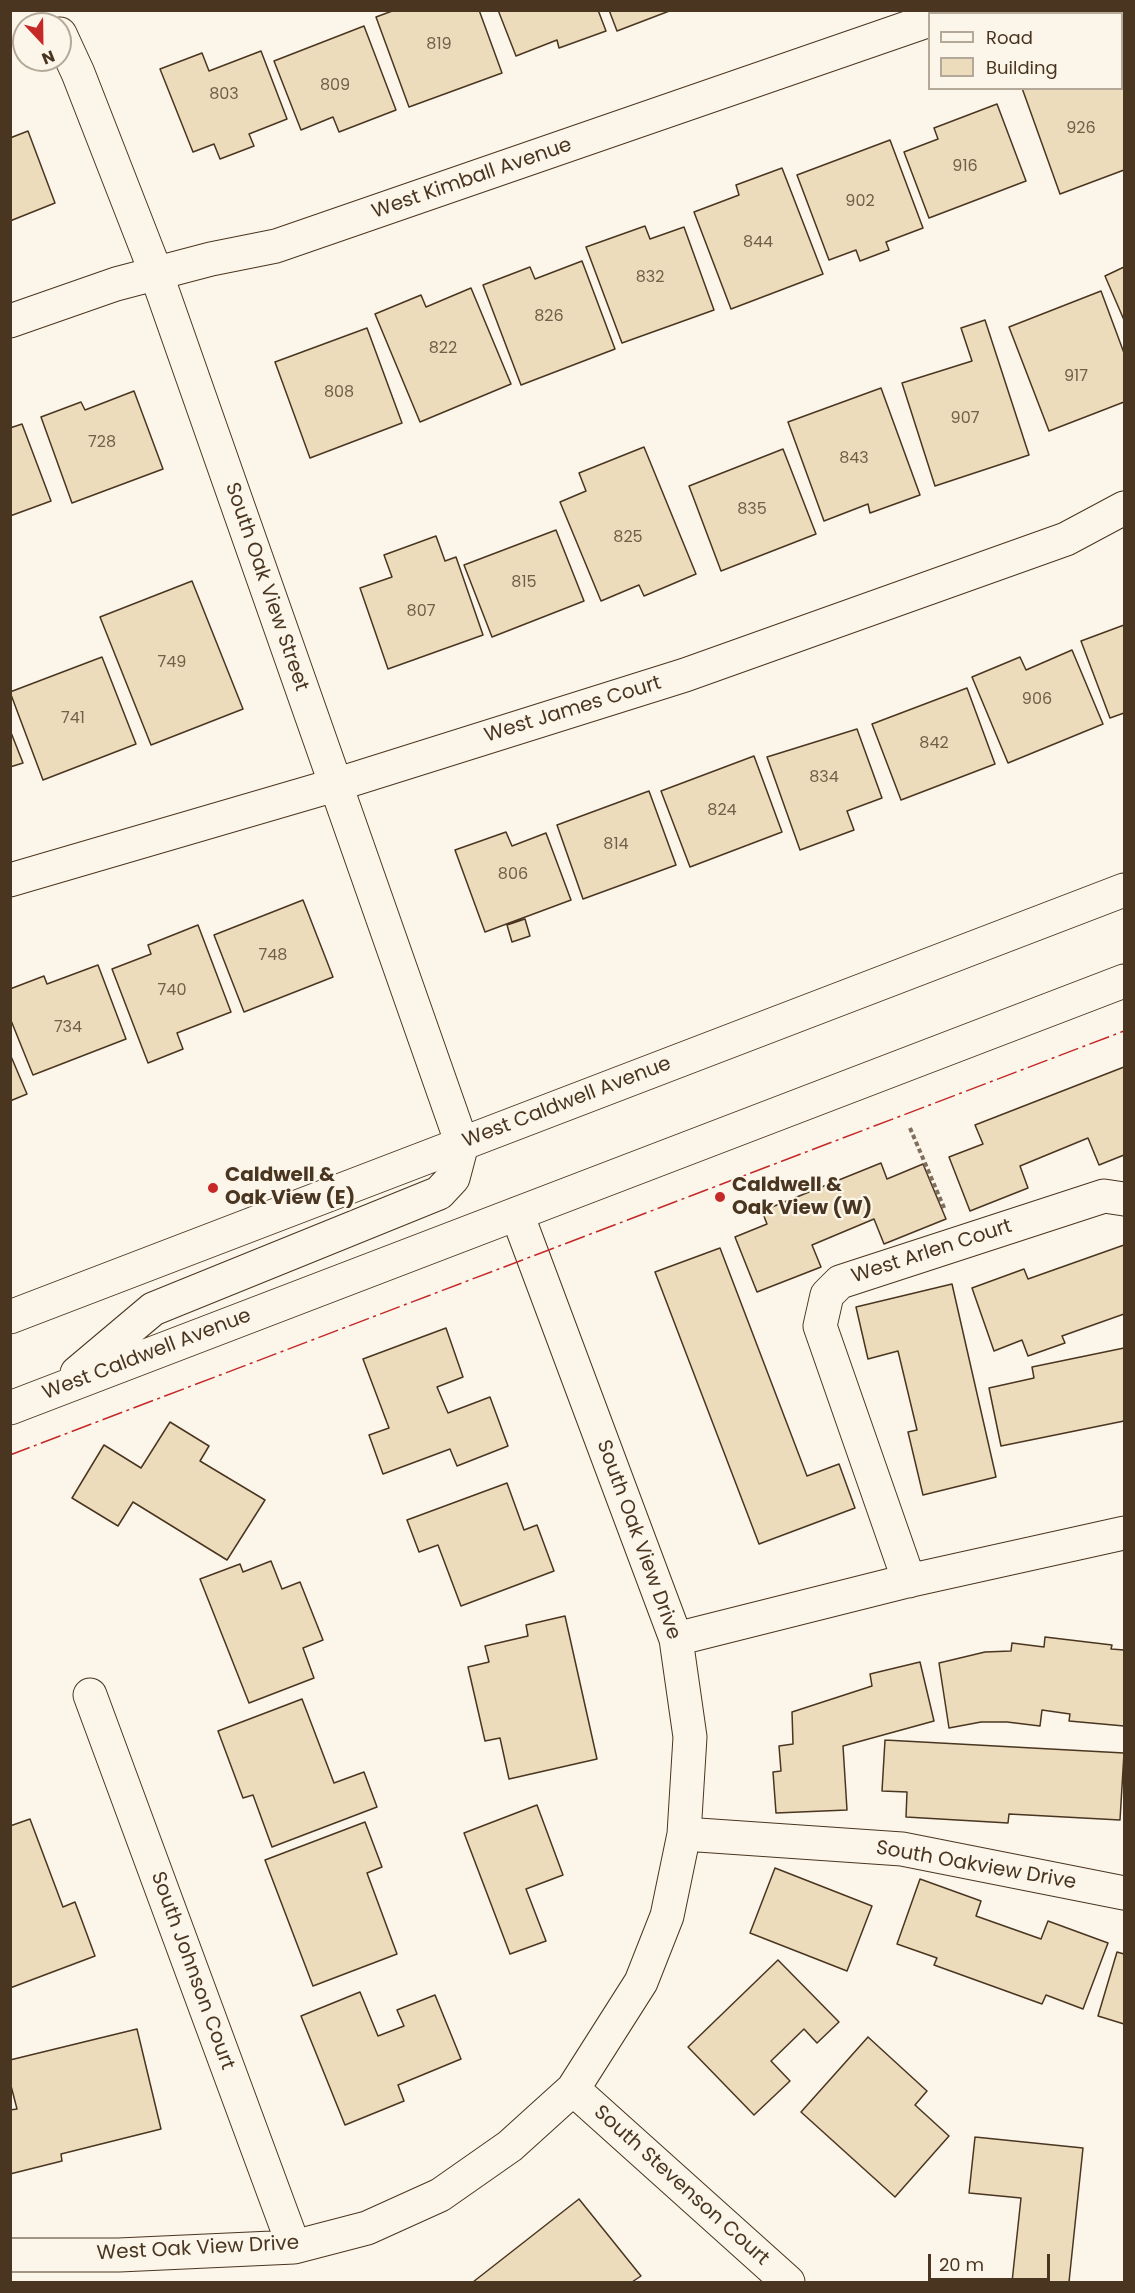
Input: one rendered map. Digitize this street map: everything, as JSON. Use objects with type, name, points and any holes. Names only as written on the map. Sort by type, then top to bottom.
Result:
[{"type":"street","name":"West Kimball Avenue","points":[[10,321],[156,273],[276,246],[928,21]]},
{"type":"street","name":"South Oak View Street","points":[[72,61],[156,273],[462,1144]]},
{"type":"street","name":"West James Court","points":[[10,880],[335,785],[685,675],[1066,539],[1125,508]]},
{"type":"street","name":"West Caldwell Avenue","points":[[10,1317],[1125,890]]},
{"type":"street","name":"West Caldwell Avenue","points":[[10,1408],[1125,981]]},
{"type":"street","points":[[56,1390],[153,1309],[439,1193],[453,1178],[462,1144]]},
{"type":"street","name":"West Arlen Court","points":[[909,1581],[820,1326],[826,1295],[840,1282],[1104,1196],[1125,1199]]},
{"type":"street","name":"South Oak View Drive","points":[[517,1214],[676,1639],[690,1737],[684,1834],[667,1916],[641,1983]]},
{"type":"street","points":[[676,1639],[909,1581],[1125,1533]]},
{"type":"street","name":"South Johnson Court","points":[[90,1695],[294,2247]]},
{"type":"street","name":"South Oakview Drive","points":[[684,1834],[902,1849],[1125,1893]]},
{"type":"street","name":"West Oak View Drive","points":[[10,2255],[119,2255],[294,2247],[367,2228],[440,2194],[510,2146],[573,2090],[641,1983]]},
{"type":"street","name":"South Stevenson Court","points":[[573,2090],[788,2283]]},
{"type":"path","points":[[910,1128],[959,1244]]},
{"type":"building","points":[[395,10],[479,10],[502,73],[409,107],[376,17]]},
{"type":"building","points":[[498,10],[598,10],[606,31],[559,48],[557,40],[516,56]]},
{"type":"building","points":[[609,10],[672,10],[617,31]]},
{"type":"building","points":[[364,26],[396,110],[339,132],[333,117],[301,130],[274,61]]},
{"type":"building","points":[[261,51],[287,119],[249,134],[254,146],[220,159],[214,144],[193,152],[160,69],[202,53],[209,71]]},
{"type":"building","points":[[1123,78],[1124,170],[1060,194],[1023,90],[1123,90]]},
{"type":"building","points":[[997,104],[1026,181],[929,218],[904,152],[938,139],[934,128]]},
{"type":"building","points":[[28,131],[55,203],[10,221],[10,138]]},
{"type":"building","points":[[890,140],[923,228],[886,242],[889,250],[860,261],[856,250],[829,260],[797,175]]},
{"type":"building","points":[[782,168],[823,274],[731,309],[694,212],[739,195],[736,185]]},
{"type":"building","points":[[645,226],[650,239],[684,227],[714,310],[622,343],[586,247]]},
{"type":"building","points":[[582,261],[615,349],[521,385],[483,285],[530,267],[535,279]]},
{"type":"building","points":[[1124,267],[1124,320],[1105,276]]},
{"type":"building","points":[[471,288],[511,384],[420,422],[375,314],[421,295],[426,307]]},
{"type":"building","points":[[1101,291],[1124,353],[1124,402],[1049,431],[1009,327]]},
{"type":"building","points":[[985,320],[1029,455],[935,486],[902,383],[972,361],[961,328]]},
{"type":"building","points":[[367,328],[402,423],[310,458],[275,362]]},
{"type":"building","points":[[881,388],[920,495],[870,513],[868,504],[824,521],[788,422]]},
{"type":"building","points":[[134,391],[163,469],[72,503],[41,417],[81,402],[85,410]]},
{"type":"building","points":[[22,424],[51,501],[10,516],[10,428]]},
{"type":"building","points":[[644,447],[696,574],[644,596],[639,585],[601,601],[560,502],[586,491],[579,473]]},
{"type":"building","points":[[783,449],[816,534],[721,571],[689,486]]},
{"type":"building","points":[[556,530],[584,601],[492,637],[464,565]]},
{"type":"building","points":[[436,536],[445,561],[456,557],[483,635],[388,669],[360,588],[392,577],[384,555]]},
{"type":"building","points":[[192,581],[243,709],[151,745],[100,617]]},
{"type":"building","points":[[1124,625],[1124,713],[1110,718],[1081,641]]},
{"type":"building","points":[[1072,650],[1103,724],[1008,763],[972,677],[1020,657],[1026,670]]},
{"type":"building","points":[[102,657],[136,744],[43,780],[10,692]]},
{"type":"building","points":[[967,688],[995,764],[901,800],[872,724]]},
{"type":"building","points":[[857,729],[882,798],[847,811],[854,830],[800,850],[767,757]]},
{"type":"building","points":[[10,730],[23,763],[10,767]]},
{"type":"building","points":[[754,756],[782,832],[690,867],[661,791]]},
{"type":"building","points":[[649,791],[676,865],[583,899],[557,825]]},
{"type":"building","points":[[506,832],[512,846],[546,833],[571,900],[485,932],[455,850]]},
{"type":"building","points":[[303,900],[333,977],[244,1012],[214,935]]},
{"type":"building","points":[[525,919],[530,936],[512,942],[507,925]]},
{"type":"building","points":[[198,925],[231,1012],[177,1033],[183,1049],[148,1063],[112,969],[151,954],[148,945]]},
{"type":"building","points":[[98,965],[126,1039],[33,1075],[10,1018],[10,989],[44,976],[47,984]]},
{"type":"building","points":[[10,1054],[27,1094],[10,1101]]},
{"type":"building","points":[[1124,1067],[1124,1155],[1099,1165],[1088,1138],[1020,1166],[1028,1188],[970,1211],[949,1157],[983,1144],[975,1125]]},
{"type":"building","points":[[881,1163],[887,1179],[923,1164],[946,1219],[884,1244],[874,1219],[812,1245],[821,1267],[757,1292],[735,1237],[767,1224],[762,1211]]},
{"type":"building","points":[[1124,1245],[1124,1314],[1062,1336],[1065,1343],[1028,1356],[1022,1340],[994,1351],[972,1288],[1024,1269],[1028,1279]]},
{"type":"building","points":[[720,1248],[807,1476],[839,1464],[855,1508],[759,1544],[655,1272]]},
{"type":"building","points":[[952,1284],[996,1477],[923,1495],[908,1432],[917,1430],[898,1351],[868,1359],[856,1307]]},
{"type":"building","points":[[446,1328],[463,1377],[437,1387],[448,1413],[490,1397],[508,1446],[457,1466],[450,1449],[383,1474],[369,1435],[389,1428],[363,1359]]},
{"type":"building","points":[[1124,1348],[1124,1421],[1001,1446],[989,1388],[1034,1378],[1032,1367]]},
{"type":"building","points":[[170,1422],[209,1446],[200,1461],[265,1500],[227,1560],[133,1502],[118,1526],[72,1498],[104,1445],[141,1468]]},
{"type":"building","points":[[507,1483],[524,1530],[537,1525],[554,1571],[461,1606],[438,1545],[419,1552],[407,1520]]},
{"type":"building","points":[[271,1561],[282,1589],[300,1582],[323,1640],[303,1648],[314,1678],[249,1703],[200,1579],[240,1564],[243,1572]]},
{"type":"building","points":[[565,1616],[597,1759],[509,1779],[500,1738],[485,1741],[468,1667],[489,1662],[485,1646],[528,1636],[526,1625]]},
{"type":"building","points":[[1045,1637],[1112,1645],[1111,1649],[1124,1650],[1124,1726],[1069,1721],[1070,1714],[1042,1710],[1040,1726],[981,1722],[949,1728],[939,1663],[985,1652],[1011,1651],[1012,1643],[1044,1647]]},
{"type":"building","points":[[920,1662],[934,1721],[843,1746],[847,1810],[776,1813],[773,1772],[781,1771],[779,1746],[793,1744],[792,1712],[872,1686],[870,1674]]},
{"type":"building","points":[[302,1699],[334,1783],[364,1772],[377,1807],[272,1847],[253,1795],[243,1798],[218,1731]]},
{"type":"building","points":[[885,1740],[1124,1753],[1120,1820],[1009,1814],[1008,1823],[906,1817],[907,1792],[882,1791]]},
{"type":"building","points":[[537,1805],[563,1875],[526,1889],[546,1941],[510,1954],[464,1833]]},
{"type":"building","points":[[30,1819],[63,1907],[75,1902],[95,1956],[10,1988],[10,1826]]},
{"type":"building","points":[[365,1822],[382,1867],[367,1873],[397,1954],[313,1986],[265,1860]]},
{"type":"building","points":[[775,1868],[872,1906],[847,1971],[750,1933]]},
{"type":"building","points":[[920,1879],[981,1901],[976,1916],[1041,1939],[1048,1921],[1108,1943],[1083,2009],[1046,1995],[1042,2004],[934,1965],[937,1958],[897,1944]]},
{"type":"building","points":[[1117,1952],[1124,1954],[1124,2024],[1098,2016]]},
{"type":"building","points":[[778,1960],[839,2022],[817,2043],[804,2029],[771,2061],[790,2081],[754,2115],[688,2047]]},
{"type":"building","points":[[360,1992],[378,2036],[404,2026],[397,2010],[435,1995],[461,2059],[398,2085],[404,2101],[345,2125],[301,2016]]},
{"type":"building","points":[[137,2029],[161,2129],[61,2154],[62,2161],[10,2174],[10,2110],[17,2109],[10,2082],[10,2060]]},
{"type":"building","points":[[868,2037],[927,2091],[915,2105],[949,2136],[895,2197],[801,2112]]},
{"type":"building","points":[[975,2137],[1083,2148],[1069,2282],[1012,2282],[1021,2198],[969,2193]]},
{"type":"building","points":[[579,2199],[641,2276],[632,2282],[473,2282]]},
{"type":"power","points":[[10,1455],[1124,1031]]},
{"type":"place","name":"Caldwell & Oak View (E)","points":[[213,1188]]},
{"type":"place","name":"Caldwell & Oak View (W)","points":[[720,1197]]}]
